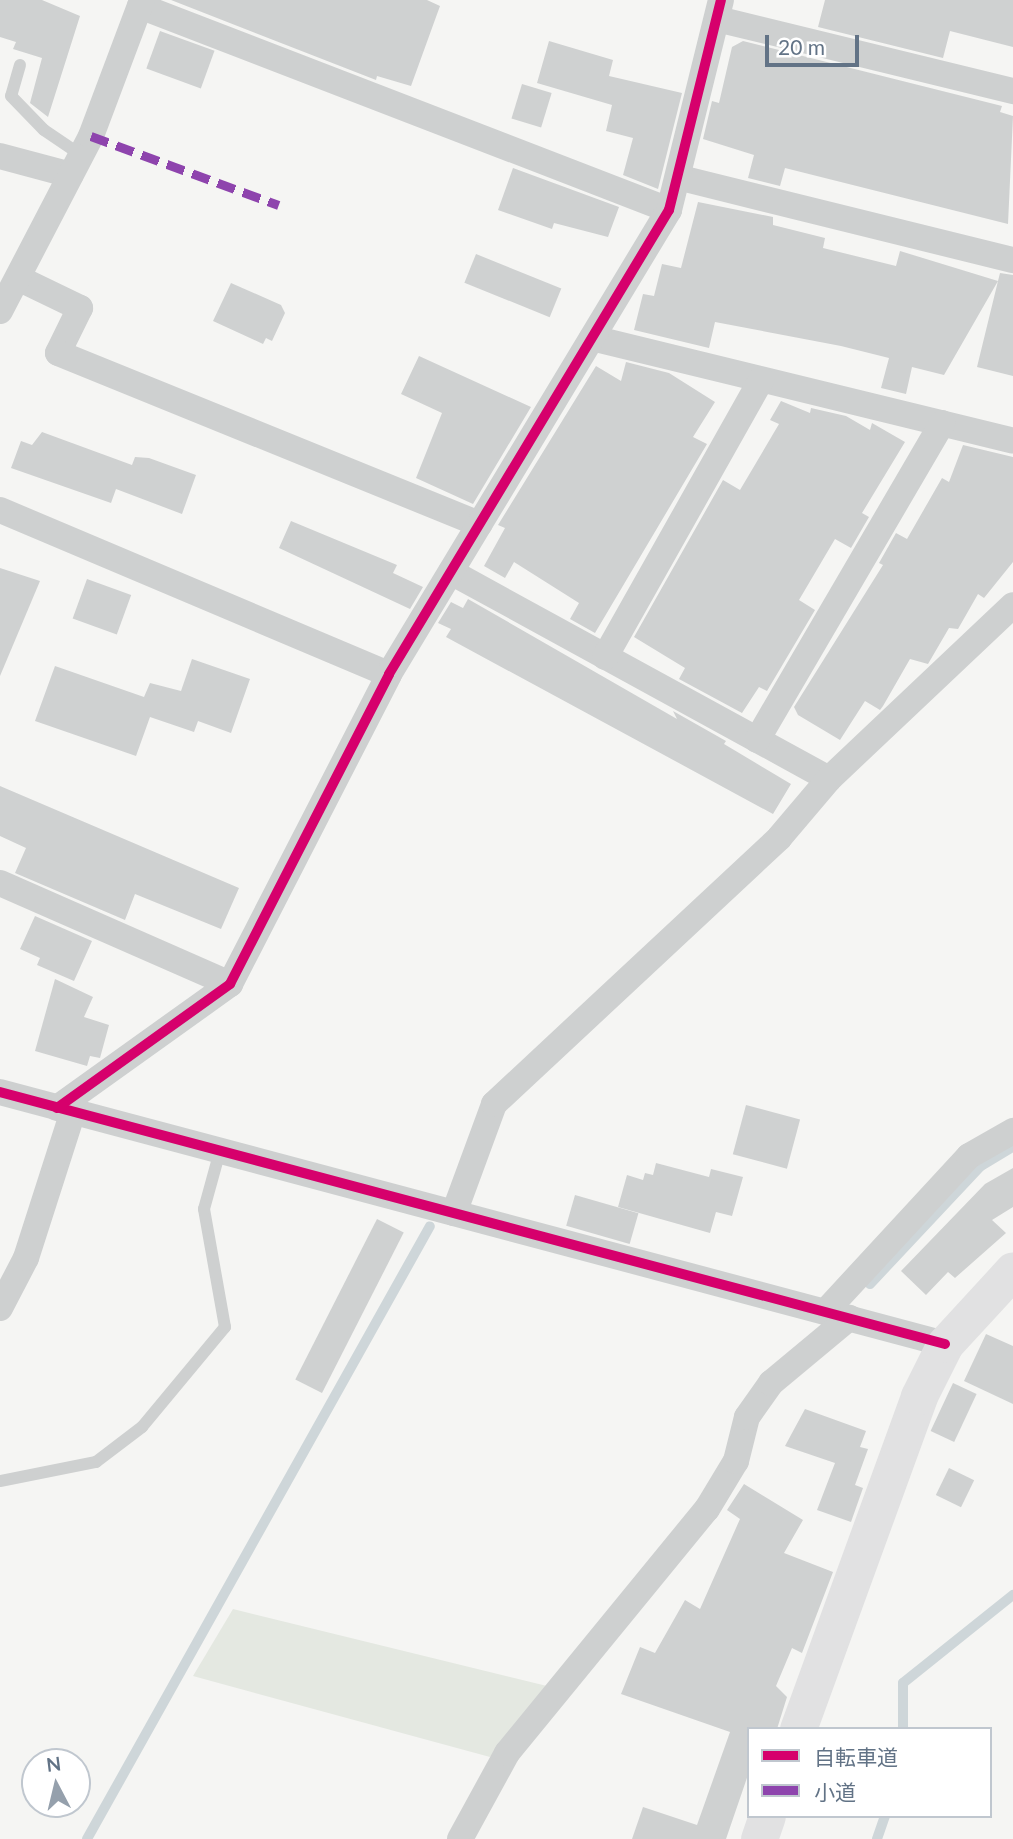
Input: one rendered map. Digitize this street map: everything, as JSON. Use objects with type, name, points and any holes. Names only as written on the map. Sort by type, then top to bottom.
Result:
[{"type":"street","points":[[480,524],[58,353],[80,308],[6,297],[76,165],[141,3],[669,210]]},
{"type":"street","points":[[0,1308],[26,1258],[65,1110],[230,984],[389,674],[669,210],[681,178],[719,9],[1013,91]]},
{"type":"street","points":[[0,156],[76,165]]},
{"type":"street","points":[[681,178],[1013,260]]},
{"type":"street","points":[[592,338],[1013,441]]},
{"type":"street","points":[[605,657],[761,380]]},
{"type":"street","points":[[757,740],[942,423]]},
{"type":"street","points":[[0,510],[389,674]]},
{"type":"street","points":[[451,572],[829,779]]},
{"type":"street","points":[[454,1213],[494,1104],[779,838],[829,779],[1013,606]]},
{"type":"street","points":[[0,883],[230,984]]},
{"type":"street","points":[[0,1092],[945,1344]]},
{"type":"street","points":[[460,1839],[507,1752],[707,1509],[736,1461],[747,1417],[771,1383],[837,1315],[969,1156],[1013,1131]]},
{"type":"street","points":[[799,1727],[919,1396],[945,1344],[1013,1270]]},
{"type":"street","points":[[759,1839],[766,1818]]},
{"type":"lane","points":[[20,65],[10,96],[76,165]]},
{"type":"lane","points":[[0,1482],[96,1462],[142,1427],[225,1327],[204,1209],[220,1151]]},
{"type":"shaded area","points":[[233,1609],[547,1686],[490,1757],[193,1676]]},
{"type":"building","points":[[0,0],[42,0],[80,16],[48,117],[30,103],[42,58],[13,49],[16,42],[0,37]]},
{"type":"building","points":[[171,0],[427,0],[440,6],[411,86],[377,76],[376,80]]},
{"type":"building","points":[[825,0],[1013,0],[1013,47],[950,31],[943,58],[818,27]]},
{"type":"building","points":[[160,31],[215,51],[201,88],[146,69]]},
{"type":"building","points":[[549,41],[613,60],[609,76],[682,93],[658,189],[623,175],[633,138],[606,131],[612,105],[537,83]]},
{"type":"building","points":[[743,41],[1002,106],[1000,112],[1013,116],[1008,224],[785,168],[780,186],[748,178],[754,155],[703,139],[712,101],[719,103],[732,47]]},
{"type":"building","points":[[522,84],[552,93],[541,127],[511,118]]},
{"type":"building","points":[[513,168],[619,207],[608,237],[554,223],[552,229],[498,210]]},
{"type":"building","points":[[698,202],[773,217],[773,225],[825,238],[823,248],[896,266],[900,251],[998,281],[944,375],[912,367],[906,394],[881,388],[889,358],[841,346],[715,322],[709,348],[634,330],[643,294],[654,296],[662,264],[681,268]]},
{"type":"building","points":[[476,254],[561,288],[550,317],[464,283]]},
{"type":"building","points":[[1000,273],[1013,275],[1013,376],[977,367]]},
{"type":"building","points":[[231,283],[281,305],[285,313],[272,341],[266,338],[263,344],[213,321]]},
{"type":"building","points":[[419,356],[531,407],[473,504],[416,478],[442,413],[401,394]]},
{"type":"building","points":[[626,362],[669,373],[715,402],[693,437],[707,444],[595,633],[570,619],[579,603],[514,562],[505,578],[484,566],[505,528],[498,525],[596,366],[621,381]]},
{"type":"building","points":[[781,401],[810,413],[811,408],[846,416],[870,430],[872,423],[905,442],[862,513],[869,517],[851,548],[835,539],[799,600],[815,610],[767,691],[759,687],[742,713],[679,679],[685,668],[634,637],[723,480],[740,490],[779,424],[770,420]]},
{"type":"building","points":[[42,432],[132,465],[135,457],[149,458],[196,475],[182,514],[116,489],[111,503],[11,468],[21,441],[32,445]]},
{"type":"building","points":[[963,445],[1013,457],[1013,562],[984,598],[978,594],[958,629],[949,628],[928,664],[910,659],[880,710],[865,701],[840,740],[798,715],[794,707],[883,565],[879,563],[896,533],[907,539],[942,478],[949,482]]},
{"type":"building","points":[[291,521],[397,565],[393,573],[423,587],[410,609],[279,548]]},
{"type":"building","points":[[0,568],[40,581],[0,676]]},
{"type":"building","points":[[87,579],[131,595],[117,635],[73,618]]},
{"type":"building","points":[[468,599],[677,719],[673,711],[726,741],[724,744],[791,784],[773,814],[446,637],[451,629],[438,623],[451,602],[463,608]]},
{"type":"building","points":[[192,659],[250,679],[231,733],[198,721],[194,732],[150,717],[136,756],[35,721],[55,666],[144,697],[150,683],[181,691]]},
{"type":"building","points":[[0,786],[239,888],[221,929],[135,894],[125,920],[15,873],[26,848],[0,836]]},
{"type":"building","points":[[35,916],[92,941],[74,981],[37,965],[40,958],[20,949]]},
{"type":"building","points":[[55,979],[93,997],[84,1017],[109,1025],[100,1058],[90,1056],[87,1066],[35,1051]]},
{"type":"building","points":[[746,1105],[800,1119],[787,1169],[733,1154]]},
{"type":"building","points":[[656,1163],[709,1177],[711,1169],[743,1177],[732,1216],[716,1212],[710,1233],[618,1207],[627,1175],[643,1180],[645,1173],[653,1175]]},
{"type":"building","points":[[1013,1168],[1013,1207],[992,1220],[1006,1233],[955,1278],[948,1272],[926,1295],[901,1271],[985,1184]]},
{"type":"building","points":[[575,1195],[638,1213],[630,1244],[566,1226]]},
{"type":"building","points":[[377,1219],[404,1233],[322,1393],[295,1379]]},
{"type":"building","points":[[986,1334],[1013,1346],[1013,1404],[964,1381]]},
{"type":"building","points":[[953,1383],[977,1394],[954,1442],[931,1431]]},
{"type":"building","points":[[805,1409],[866,1431],[860,1447],[868,1449],[855,1485],[863,1488],[851,1522],[817,1510],[835,1463],[785,1446]]},
{"type":"building","points":[[949,1468],[974,1480],[961,1507],[936,1495]]},
{"type":"building","points":[[744,1484],[803,1520],[784,1553],[833,1572],[802,1653],[792,1648],[776,1686],[787,1697],[778,1727],[747,1727],[747,1778],[726,1839],[632,1839],[643,1807],[697,1825],[730,1732],[621,1694],[640,1647],[655,1653],[685,1600],[700,1609],[740,1519],[727,1510]]},
{"type":"waterway","points":[[870,1284],[981,1166],[1013,1147]]},
{"type":"waterway","points":[[87,1839],[430,1226]]},
{"type":"waterway","points":[[903,1727],[903,1683],[1013,1595]]},
{"type":"waterway","points":[[877,1839],[884,1818]]},
{"type":"marked path","points":[[91,136],[279,205]]},
{"type":"cycle path","points":[[57,1108],[230,984],[389,674],[669,210],[721,0]]},
{"type":"cycle path","points":[[0,1092],[945,1344]]}]
